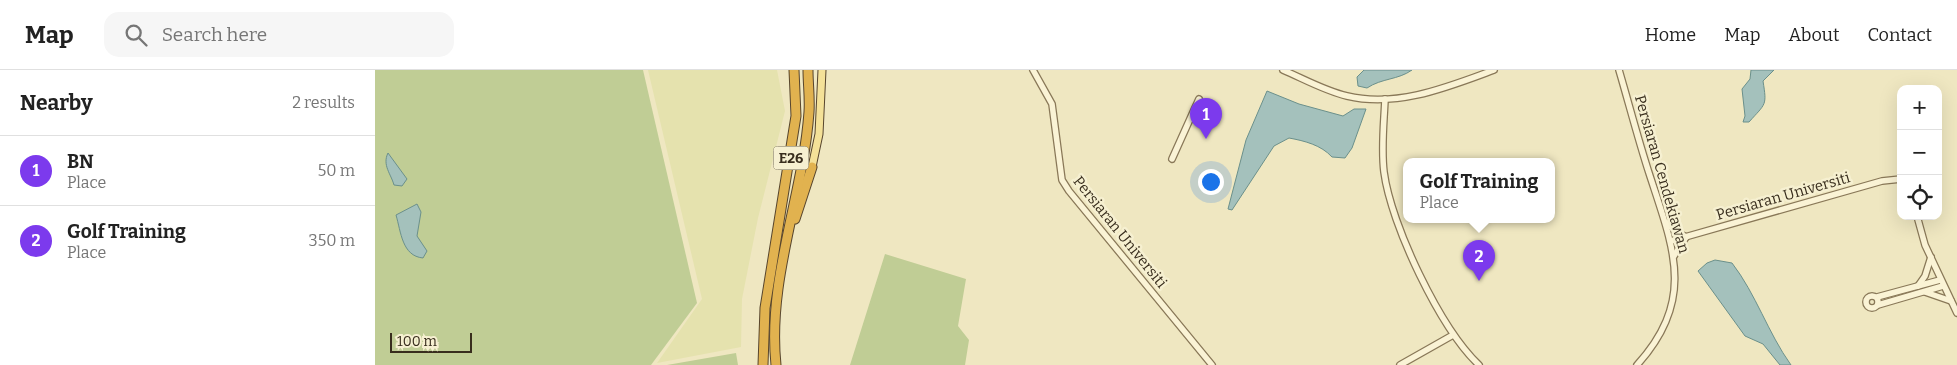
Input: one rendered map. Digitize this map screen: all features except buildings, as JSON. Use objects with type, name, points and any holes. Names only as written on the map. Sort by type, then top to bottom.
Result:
[{"type":"highway","name":"E26","points":[[763,365],[765,308],[796,116],[794,70]]},
{"type":"highway","name":"E26","points":[[776,365],[779,281],[803,157],[808,120],[808,70]]},
{"type":"highway","points":[[786,242],[812,167]]},
{"type":"main road","points":[[812,167],[819,134],[822,70]]},
{"type":"street","name":"Persiaran Universiti","points":[[1033,70],[1052,104],[1062,180],[1212,365]]},
{"type":"street","points":[[1283,70],[1329,91],[1349,96],[1385,100],[1445,88],[1494,70]]},
{"type":"street","name":"Persiaran Cendekiawan","points":[[1619,70],[1671,241],[1676,272],[1668,318],[1650,350],[1637,365]]},
{"type":"street","points":[[1172,159],[1199,99]]},
{"type":"street","points":[[1385,100],[1384,172],[1400,234],[1453,335],[1479,365]]},
{"type":"street","name":"Persiaran Universiti","points":[[1671,241],[1882,181],[1897,179]]},
{"type":"street","points":[[1918,220],[1931,257],[1957,313]]},
{"type":"street","points":[[1665,222],[1675,231],[1686,237],[1674,256]]},
{"type":"street","points":[[1916,287],[1925,276],[1931,257]]},
{"type":"street","points":[[1942,283],[1923,292],[1872,309],[1866,303],[1868,297],[1877,297],[1916,287],[1942,283]]},
{"type":"street","points":[[1923,292],[1951,301]]},
{"type":"street","points":[[1877,297],[1878,306]]},
{"type":"street","points":[[1400,365],[1453,335]]},
{"type":"shaded area","points":[[648,70],[777,70],[785,111],[758,218],[742,299],[741,347],[657,363],[702,299]]},
{"type":"green space","points":[[375,70],[643,70],[697,303],[651,365],[375,365]]},
{"type":"green space","points":[[885,254],[966,279],[958,326],[969,340],[965,365],[850,365]]},
{"type":"green space","points":[[736,353],[738,365],[667,365]]},
{"type":"water","points":[[1364,70],[1412,70],[1367,88],[1358,86],[1357,77]]},
{"type":"water","points":[[1751,70],[1774,70],[1763,81],[1764,104],[1749,122],[1743,122],[1745,116],[1742,89],[1750,79]]},
{"type":"water","points":[[1267,91],[1299,104],[1343,116],[1354,109],[1366,109],[1352,148],[1345,158],[1332,157],[1307,142],[1289,138],[1274,146],[1232,210],[1228,209],[1246,140]]},
{"type":"water","points":[[388,153],[407,179],[402,186],[394,185],[386,165]]},
{"type":"water","points":[[417,204],[421,212],[417,236],[427,251],[423,258],[411,253],[407,248],[401,236],[396,215]]},
{"type":"water","points":[[1715,260],[1732,263],[1791,365],[1780,365],[1763,344],[1745,336],[1698,271],[1707,263]]},
{"type":"place","name":"BN","points":[[1206,139]]},
{"type":"place","name":"Golf Training","points":[[1479,281]]}]
